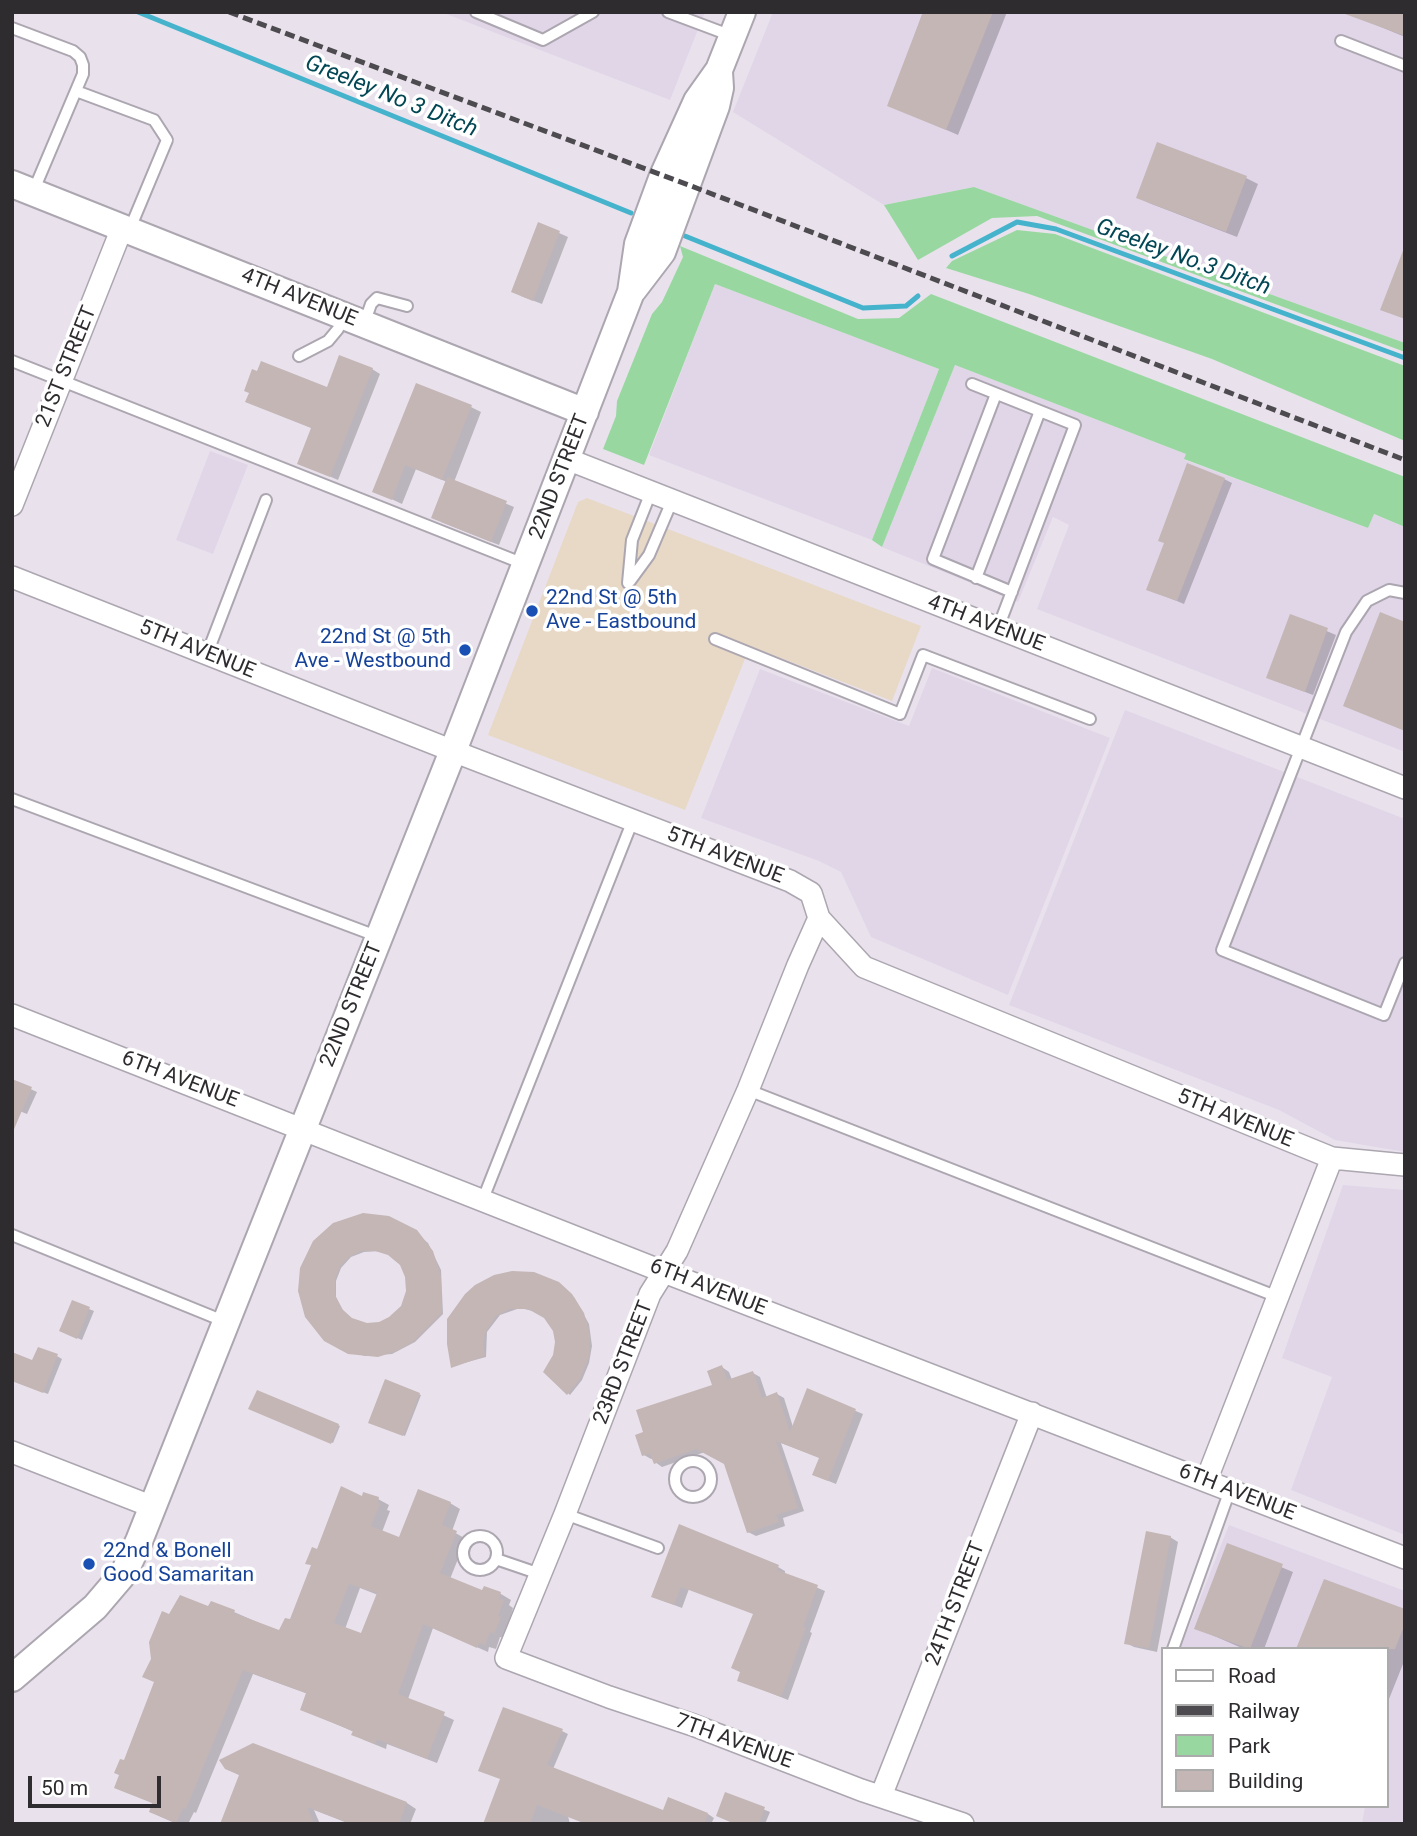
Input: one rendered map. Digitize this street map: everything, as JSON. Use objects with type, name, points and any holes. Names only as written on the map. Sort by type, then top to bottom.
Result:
[{"type":"street","name":"22ND STREET","points":[[14,1674],[65,1634],[124,1573],[153,1507],[453,751],[631,292],[638,244],[663,176],[697,102],[719,70],[737,24]]},
{"type":"street","name":"4TH AVENUE","points":[[23,188],[585,412]]},
{"type":"street","name":"21ST STREET","points":[[12,505],[125,229]]},
{"type":"street","name":"4TH AVENUE","points":[[567,459],[1405,788]]},
{"type":"street","name":"5TH AVENUE","points":[[12,577],[790,881],[811,893],[819,918],[864,967],[1332,1158],[1405,1165]]},
{"type":"street","name":"23RD STREET","points":[[506,1658],[650,1294],[677,1251],[748,1090],[797,965],[819,918]]},
{"type":"street","name":"6TH AVENUE","points":[[12,1015],[664,1272],[1405,1558]]},
{"type":"street","points":[[1206,1481],[1332,1158]]},
{"type":"street","name":"24TH STREET","points":[[881,1796],[1032,1413]]},
{"type":"street","points":[[12,1452],[153,1507]]},
{"type":"street","name":"7TH AVENUE","points":[[506,1658],[962,1824]]},
{"type":"lane","points":[[476,12],[543,40],[593,12]]},
{"type":"lane","points":[[668,12],[737,24]]},
{"type":"lane","points":[[12,28],[73,51],[80,57],[83,65],[83,74],[76,91],[23,188]]},
{"type":"lane","points":[[1341,41],[1405,66]]},
{"type":"lane","name":"21ST STREET","points":[[76,91],[154,120],[167,140],[125,229]]},
{"type":"lane","points":[[299,356],[328,341],[338,329],[354,320],[377,298],[407,306]]},
{"type":"lane","points":[[12,361],[526,565]]},
{"type":"lane","points":[[972,384],[1075,425],[998,628]]},
{"type":"lane","points":[[996,394],[933,559],[1012,592]]},
{"type":"lane","points":[[976,578],[1040,411]]},
{"type":"lane","points":[[650,492],[632,540],[628,583],[649,555],[672,501]]},
{"type":"lane","points":[[207,654],[266,500]]},
{"type":"lane","points":[[1405,593],[1389,590],[1367,601],[1346,632],[1222,950],[1384,1015],[1405,963]]},
{"type":"lane","points":[[715,639],[900,714],[923,654],[1090,719]]},
{"type":"lane","points":[[12,799],[379,937]]},
{"type":"lane","points":[[483,1199],[633,820]]},
{"type":"lane","points":[[748,1090],[1278,1297]]},
{"type":"lane","points":[[12,1235],[226,1322]]},
{"type":"lane","points":[[1174,1647],[1230,1490]]},
{"type":"lane","points":[[565,1514],[658,1548]]},
{"type":"lane","points":[[496,1559],[540,1574]]},
{"type":"shaded area","points":[[441,12],[705,12],[670,100]]},
{"type":"shaded area","points":[[773,12],[1405,12],[1405,343],[974,187],[884,205],[733,112]]},
{"type":"shaded area","points":[[715,284],[939,369],[872,540],[649,455]]},
{"type":"shaded area","points":[[955,365],[1186,454],[1185,460],[1368,528],[1373,514],[1405,527],[1405,752],[1037,609],[1069,525],[1053,517],[1018,602],[882,547]]},
{"type":"shaded area","points":[[210,451],[248,465],[213,554],[176,540]]},
{"type":"shaded area","points":[[587,498],[921,626],[892,701],[750,646],[685,810],[488,735],[578,502]]},
{"type":"shaded area","points":[[932,668],[1110,738],[1008,995],[871,937],[841,872],[819,861],[701,818],[760,669],[909,726]]},
{"type":"shaded area","points":[[1125,710],[1405,819],[1405,1152],[1335,1140],[1279,1110],[1009,1005]]},
{"type":"shaded area","points":[[1343,1185],[1405,1190],[1405,1535],[1291,1490],[1332,1377],[1282,1358]]},
{"type":"shaded area","points":[[1229,1525],[1405,1591],[1405,1824],[1362,1824],[1365,1808],[1389,1808],[1389,1647],[1181,1647]]},
{"type":"green space","points":[[974,187],[1405,343],[1405,352],[1037,216],[992,218],[918,260],[884,205]]},
{"type":"green space","points":[[1017,230],[1055,234],[1405,366],[1405,441],[1212,359],[1029,294],[946,268],[952,261]]},
{"type":"green space","points":[[680,246],[858,319],[899,318],[931,294],[1405,477],[1405,527],[1374,514],[1368,528],[1184,459],[1186,454],[955,365],[882,547],[872,540],[939,369],[715,284],[644,465],[603,449],[616,416],[617,401],[652,314],[662,302],[683,257]]},
{"type":"building","points":[[923,12],[993,12],[946,130],[887,106]]},
{"type":"building","points":[[1405,12],[1405,36],[1345,14]]},
{"type":"building","points":[[1157,142],[1247,176],[1226,232],[1136,198]]},
{"type":"building","points":[[538,222],[560,231],[533,301],[511,292]]},
{"type":"building","points":[[1405,248],[1405,319],[1380,310]]},
{"type":"building","points":[[339,355],[373,368],[330,477],[297,464],[311,428],[245,402],[249,393],[244,391],[252,369],[257,371],[261,361],[327,387]]},
{"type":"building","points":[[416,383],[472,405],[442,480],[405,465],[392,500],[372,492]]},
{"type":"building","points":[[1187,463],[1225,478],[1177,601],[1146,590],[1164,543],[1158,541]]},
{"type":"building","points":[[447,477],[507,501],[491,542],[431,518]]},
{"type":"building","points":[[1380,612],[1405,622],[1405,731],[1343,706]]},
{"type":"building","points":[[1290,614],[1328,628],[1305,692],[1266,678]]},
{"type":"building","points":[[12,1079],[32,1087],[12,1134]]},
{"type":"building","points":[[363,1213],[389,1216],[417,1230],[433,1251],[441,1277],[442,1313],[413,1342],[378,1357],[348,1354],[324,1341],[305,1317],[298,1291],[300,1268],[313,1241],[333,1223]],"holes":[[[361,1251],[388,1255],[400,1265],[405,1277],[406,1291],[401,1306],[389,1317],[379,1322],[367,1323],[352,1318],[342,1309],[335,1295],[335,1279],[340,1267],[349,1257]]]},
{"type":"building","points":[[512,1271],[534,1272],[559,1282],[572,1294],[584,1313],[590,1335],[589,1357],[580,1379],[567,1395],[543,1372],[553,1355],[553,1331],[544,1318],[528,1309],[510,1309],[496,1316],[485,1333],[485,1356],[451,1368],[447,1319],[475,1285],[494,1275]]},
{"type":"building","points":[[72,1300],[90,1307],[77,1339],[59,1331]]},
{"type":"building","points":[[38,1347],[58,1354],[43,1393],[12,1381],[12,1352],[32,1360]]},
{"type":"building","points":[[722,1365],[727,1380],[753,1371],[762,1398],[777,1392],[790,1432],[807,1388],[856,1409],[828,1481],[812,1475],[819,1458],[776,1441],[798,1508],[776,1515],[779,1522],[747,1533],[724,1464],[696,1449],[654,1464],[650,1454],[642,1456],[635,1435],[643,1432],[636,1410],[712,1385],[707,1371]]},
{"type":"building","points":[[385,1379],[420,1393],[403,1436],[368,1423]]},
{"type":"building","points":[[257,1390],[339,1424],[331,1444],[248,1409]]},
{"type":"building","points":[[341,1486],[362,1496],[363,1492],[379,1497],[380,1504],[371,1526],[399,1537],[418,1489],[451,1502],[442,1525],[457,1531],[440,1573],[482,1590],[484,1586],[501,1592],[499,1599],[504,1600],[498,1616],[501,1617],[494,1634],[490,1632],[485,1645],[479,1643],[477,1648],[423,1624],[398,1694],[445,1712],[427,1759],[377,1739],[375,1744],[351,1735],[353,1731],[300,1710],[306,1693],[243,1670],[186,1809],[183,1808],[176,1823],[149,1812],[152,1803],[114,1788],[119,1775],[114,1773],[120,1759],[124,1760],[154,1682],[142,1677],[151,1659],[149,1642],[162,1611],[169,1614],[180,1595],[208,1606],[211,1601],[279,1630],[285,1618],[290,1619],[311,1565],[305,1564],[312,1547],[317,1549]],"holes":[[[349,1584],[377,1593],[361,1633],[334,1623]]]},
{"type":"building","points":[[679,1524],[779,1565],[777,1570],[818,1585],[781,1697],[737,1681],[740,1672],[731,1668],[753,1614],[681,1587],[674,1605],[651,1597]]},
{"type":"building","points":[[1146,1531],[1171,1536],[1149,1648],[1124,1644]]},
{"type":"building","points":[[1227,1543],[1283,1564],[1251,1647],[1194,1629]]},
{"type":"building","points":[[1324,1579],[1405,1609],[1405,1624],[1395,1649],[1297,1647]]},
{"type":"building","points":[[503,1707],[563,1729],[547,1765],[663,1810],[668,1797],[708,1813],[704,1824],[586,1824],[537,1805],[530,1824],[483,1824],[500,1779],[478,1771]]},
{"type":"building","points":[[253,1743],[407,1802],[399,1824],[351,1824],[307,1807],[314,1824],[220,1824],[239,1775],[225,1769],[219,1760]]},
{"type":"building","points":[[725,1792],[765,1807],[759,1824],[735,1824],[716,1816]]},
{"type":"waterway","name":"Greeley No 3 Ditch","points":[[138,12],[631,213]]},
{"type":"waterway","name":"Greeley No.3 Ditch","points":[[952,256],[1017,222],[1056,229],[1405,358]]},
{"type":"waterway","points":[[685,236],[863,308],[906,306],[918,296]]},
{"type":"railway","points":[[229,12],[1405,460]]},
{"type":"place","name":"22nd St @ 5th Ave - Eastbound","points":[[532,611]]},
{"type":"place","name":"22nd St @ 5th Ave - Westbound","points":[[465,650]]},
{"type":"place","name":"22nd & Bonell Good Samaritan","points":[[89,1564]]}]
